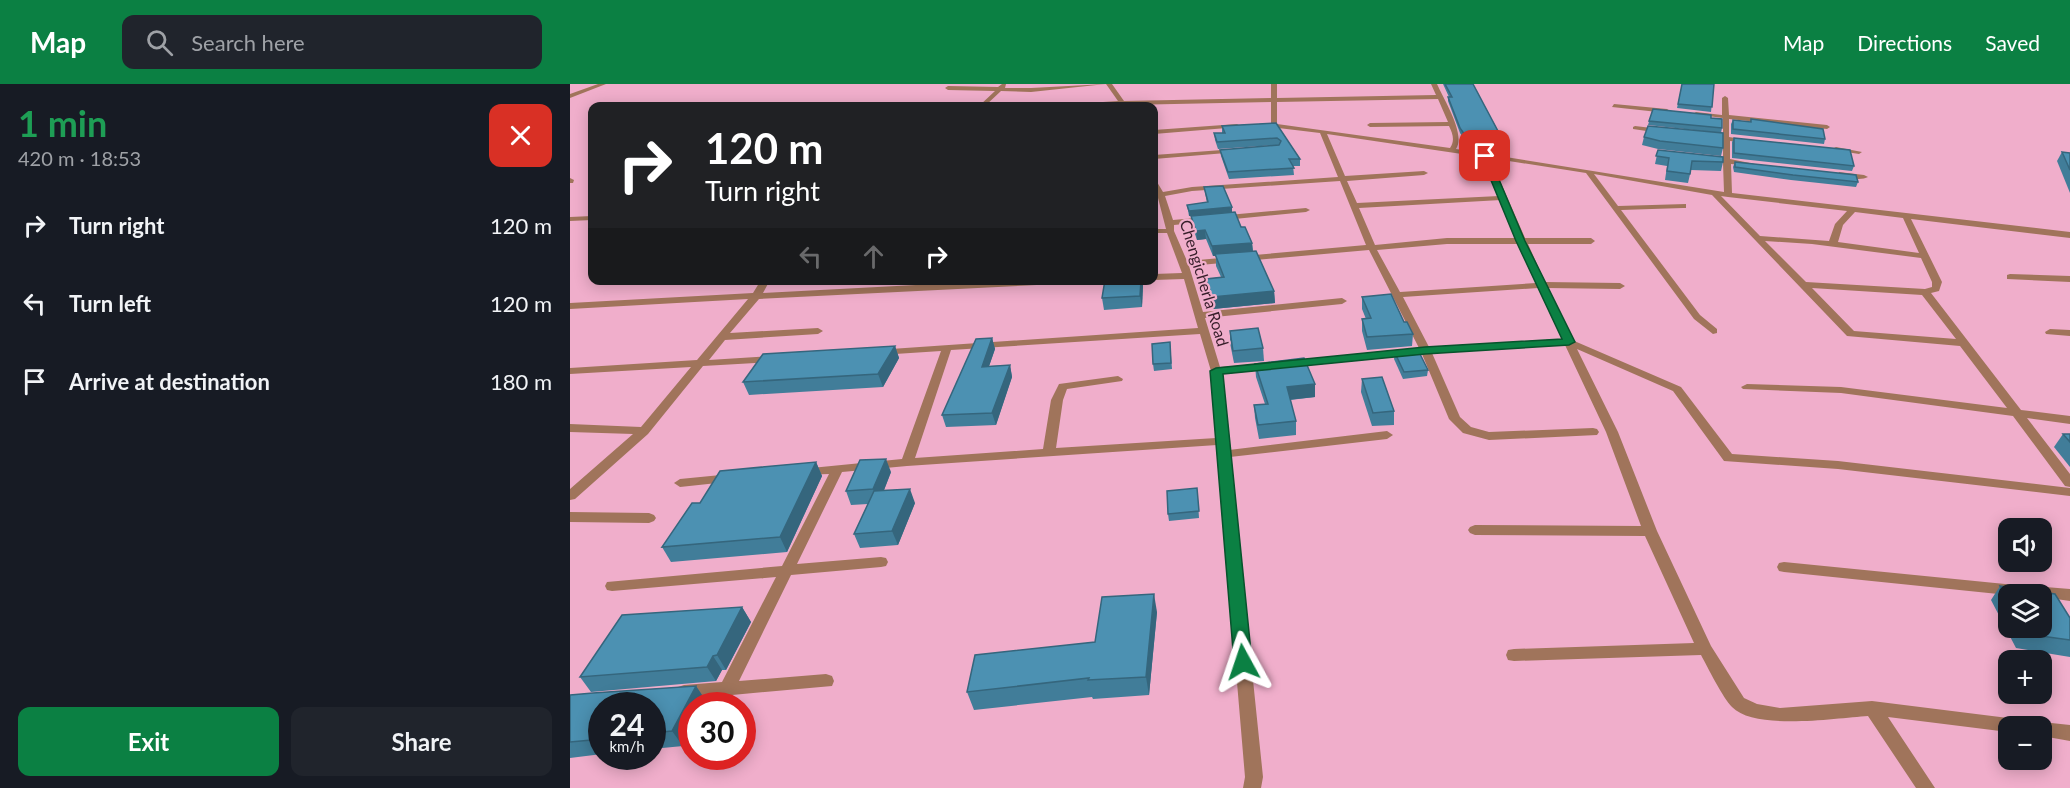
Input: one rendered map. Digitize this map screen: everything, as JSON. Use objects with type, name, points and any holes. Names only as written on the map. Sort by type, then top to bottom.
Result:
[{"type":"street","points":[[570,96],[603,84]]},
{"type":"street","points":[[948,88],[1003,86],[1031,90],[1103,84]]},
{"type":"street","points":[[1109,84],[1121,102]]},
{"type":"street","points":[[1274,84],[1274,125]]},
{"type":"street","points":[[1434,84],[1456,134],[1456,144],[1451,152]]},
{"type":"street","points":[[986,102],[1003,86]]},
{"type":"street","points":[[570,90],[592,88]]},
{"type":"street","points":[[1031,90],[1031,102]]},
{"type":"street","points":[[1158,104],[1275,99],[1440,97]]},
{"type":"street","points":[[1725,98],[1728,195]]},
{"type":"street","points":[[1614,106],[1681,113]]},
{"type":"street","points":[[1692,114],[1827,127]]},
{"type":"street","points":[[1370,124],[1451,124]]},
{"type":"street","points":[[1255,126],[1274,125],[1323,132],[1588,171],[1728,195],[2070,235]]},
{"type":"street","points":[[1158,132],[1245,126]]},
{"type":"street","points":[[1635,128],[1669,132]]},
{"type":"street","points":[[1323,132],[1371,246],[1425,350],[1455,419],[1467,430],[1489,436],[1593,432]]},
{"type":"street","points":[[1703,136],[1759,141]]},
{"type":"street","points":[[1826,148],[1859,152]]},
{"type":"street","points":[[1158,157],[1243,151]]},
{"type":"street","points":[[1485,156],[1541,285],[1612,432],[1650,531],[1705,649],[1738,703],[1755,711],[1780,715],[1872,708],[1998,724]]},
{"type":"street","points":[[1695,158],[1761,165]]},
{"type":"street","points":[[1588,171],[1618,208],[1691,309],[1713,331]]},
{"type":"street","points":[[1158,192],[1340,177],[1424,173]]},
{"type":"street","points":[[1829,173],[1864,177]]},
{"type":"street","points":[[1714,193],[1851,334],[1965,343]]},
{"type":"street","name":"Chengicherla Road","points":[[1158,197],[1186,270],[1202,331],[1216,371],[1254,777],[1252,788]]},
{"type":"street","points":[[1353,206],[1502,198]]},
{"type":"street","points":[[1618,208],[1683,206]]},
{"type":"street","points":[[1833,243],[1839,224],[1854,209]]},
{"type":"street","points":[[1158,230],[1306,210]]},
{"type":"street","points":[[1802,285],[1925,292],[1936,289],[1937,282],[1906,216]]},
{"type":"street","points":[[570,219],[588,218]]},
{"type":"street","points":[[1757,238],[1833,243],[1925,256]]},
{"type":"street","points":[[1158,276],[1186,270],[1371,246],[1447,241],[1591,241]]},
{"type":"street","points":[[2010,277],[2070,279]]},
{"type":"street","points":[[570,496],[644,432],[763,285]]},
{"type":"street","points":[[570,306],[977,285]]},
{"type":"street","points":[[1396,295],[1541,285],[1620,286]]},
{"type":"street","points":[[1925,292],[2021,415],[2070,483]]},
{"type":"street","points":[[1198,316],[1342,301]]},
{"type":"street","points":[[722,337],[818,331]]},
{"type":"street","points":[[865,353],[1202,331]]},
{"type":"street","points":[[2050,332],[2070,333]]},
{"type":"street","points":[[1216,371],[1425,350],[1569,342],[1677,389],[1728,458],[1838,465],[2070,492]]},
{"type":"street","points":[[907,462],[947,348]]},
{"type":"street","points":[[570,371],[782,359]]},
{"type":"street","points":[[1049,452],[1057,400],[1063,386],[1118,379]]},
{"type":"street","points":[[1747,387],[1841,390],[2070,420]]},
{"type":"street","points":[[570,428],[644,432]]},
{"type":"street","points":[[791,473],[1049,452],[1223,448],[1387,435]]},
{"type":"street","points":[[725,692],[838,468]]},
{"type":"street","points":[[680,483],[747,477]]},
{"type":"street","points":[[570,517],[649,518]]},
{"type":"street","points":[[1475,530],[1650,531]]},
{"type":"street","points":[[612,586],[788,568],[881,562]]},
{"type":"street","points":[[1784,567],[2070,595]]},
{"type":"street","points":[[1514,655],[1705,649]]},
{"type":"street","points":[[671,693],[826,681]]},
{"type":"street","points":[[1872,708],[1926,788]]},
{"type":"street","points":[[2052,730],[2070,733]]},
{"type":"building","points":[[1445,84],[1473,84],[1501,140],[1469,141],[1460,128],[1448,97],[1452,97]]},
{"type":"building","points":[[1682,84],[1714,84],[1712,107],[1678,104]]},
{"type":"building","points":[[1653,109],[1711,115],[1711,118],[1722,119],[1722,128],[1649,121]]},
{"type":"building","points":[[1751,119],[1823,129],[1825,139],[1733,129],[1733,120],[1751,122]]},
{"type":"building","points":[[1276,123],[1300,159],[1289,159],[1294,168],[1228,172],[1220,150],[1279,145],[1281,141],[1277,138],[1217,142],[1214,133],[1225,133],[1222,126]]},
{"type":"building","points":[[1648,126],[1723,133],[1723,148],[1644,137]]},
{"type":"building","points":[[1734,138],[1850,150],[1854,166],[1734,153]]},
{"type":"building","points":[[1658,150],[1723,157],[1723,162],[1692,161],[1690,174],[1667,171],[1669,158],[1656,156]]},
{"type":"building","points":[[2062,152],[2070,153],[2070,170]]},
{"type":"building","points":[[1735,162],[1856,175],[1858,182],[1735,167]]},
{"type":"building","points":[[1223,186],[1232,207],[1189,211],[1187,205],[1208,202],[1204,187]]},
{"type":"building","points":[[1235,212],[1241,227],[1245,227],[1252,243],[1212,246],[1205,230],[1196,231],[1191,216]]},
{"type":"building","points":[[1256,251],[1274,291],[1212,297],[1206,279],[1224,277],[1215,254]]},
{"type":"building","points":[[1104,285],[1141,285],[1140,296],[1102,298]]},
{"type":"building","points":[[1391,294],[1404,322],[1407,322],[1413,334],[1367,337],[1362,319],[1371,318],[1362,297]]},
{"type":"building","points":[[1258,328],[1263,348],[1233,351],[1230,331]]},
{"type":"building","points":[[992,338],[982,367],[1010,365],[992,413],[942,415],[976,339]]},
{"type":"building","points":[[1170,342],[1171,363],[1153,364],[1152,344]]},
{"type":"building","points":[[895,346],[878,374],[743,382],[763,354]]},
{"type":"building","points":[[1418,350],[1428,370],[1404,372],[1395,353]]},
{"type":"building","points":[[1304,358],[1315,384],[1287,387],[1296,421],[1258,425],[1254,405],[1268,404],[1255,364]]},
{"type":"building","points":[[1382,377],[1394,411],[1373,413],[1362,379]]},
{"type":"building","points":[[2063,434],[2070,434],[2070,442]]},
{"type":"building","points":[[886,459],[873,489],[846,491],[860,460]]},
{"type":"building","points":[[816,462],[780,537],[662,547],[692,503],[700,503],[720,471]]},
{"type":"building","points":[[1197,488],[1199,511],[1168,514],[1167,491]]},
{"type":"building","points":[[910,489],[892,531],[854,534],[874,491]]},
{"type":"building","points":[[1154,594],[1146,677],[1088,680],[1089,678],[967,692],[975,655],[1095,642],[1102,597]]},
{"type":"building","points":[[2052,594],[2055,594],[2070,618],[2070,640],[2052,637]]},
{"type":"building","points":[[742,607],[717,655],[713,656],[707,667],[580,677],[622,615]]},
{"type":"building","points":[[696,686],[693,692],[678,692],[678,720],[672,731],[666,732],[666,692],[612,692]]},
{"type":"building","points":[[588,694],[588,740],[570,742],[570,695]]},
{"type":"route","points":[[1243,662],[1216,371],[1425,350],[1569,342],[1521,241],[1485,156]]}]
